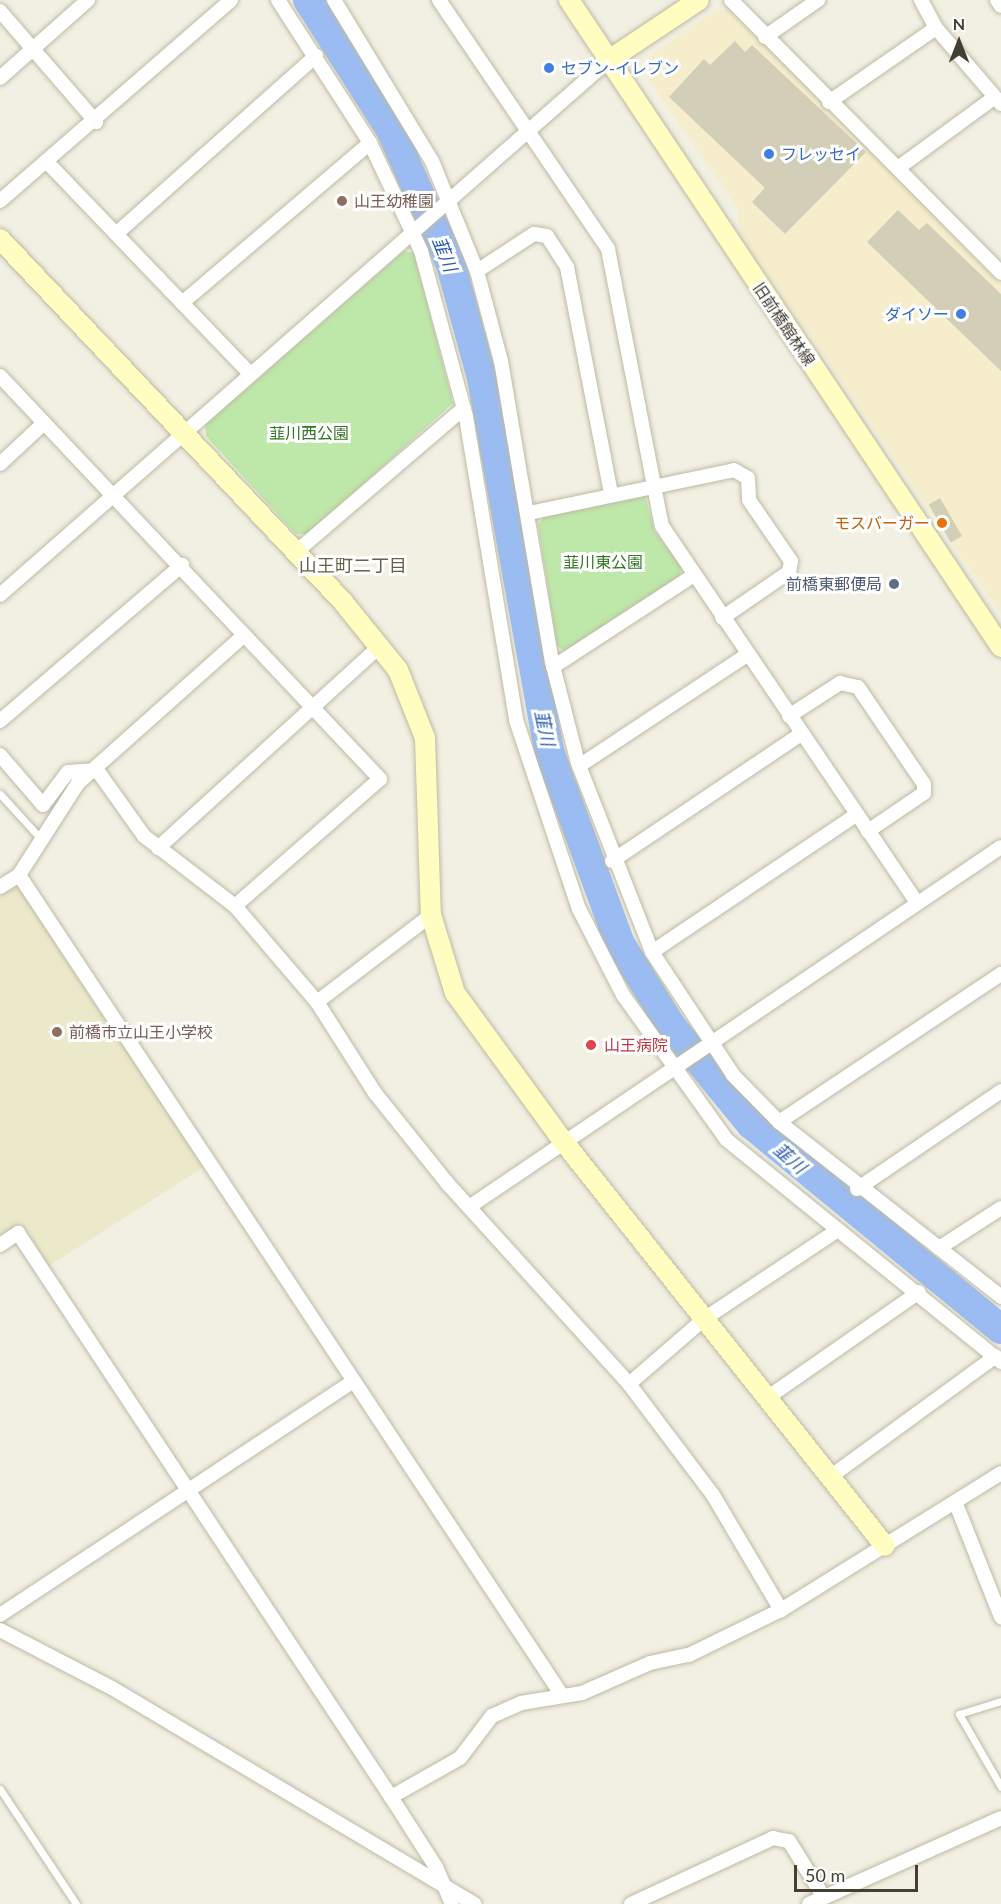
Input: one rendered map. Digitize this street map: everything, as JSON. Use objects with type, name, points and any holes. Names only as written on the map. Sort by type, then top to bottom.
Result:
[{"type":"street","points":[[0,78],[88,0]]},
{"type":"street","points":[[0,201],[96,122],[231,0]]},
{"type":"street","points":[[278,0],[370,143],[417,227],[446,327],[464,408],[516,720],[579,909],[623,995],[727,1140],[838,1230],[920,1292],[998,1359],[830,1477]]},
{"type":"street","points":[[334,0],[383,73],[477,271],[501,360],[554,667],[579,766],[612,861],[652,952],[708,1041],[734,1075],[779,1122],[857,1189],[939,1248],[1001,1297]]},
{"type":"street","points":[[439,0],[608,249],[662,526],[747,655],[917,902]]},
{"type":"street","name":"旧前橋館林線","points":[[569,0],[1001,647]]},
{"type":"street","points":[[0,595],[249,373],[529,133],[609,60],[699,0]]},
{"type":"street","points":[[731,0],[829,102],[898,168],[1001,273]]},
{"type":"street","points":[[765,37],[818,0]]},
{"type":"street","points":[[898,168],[998,100],[936,28],[921,0]]},
{"type":"street","points":[[997,0],[1001,6]]},
{"type":"street","points":[[0,11],[96,122]]},
{"type":"street","points":[[829,102],[936,28]]},
{"type":"street","points":[[116,234],[316,56]]},
{"type":"street","points":[[182,303],[370,143]]},
{"type":"street","points":[[47,162],[249,373]]},
{"type":"street","points":[[477,271],[534,234],[547,236],[567,267],[611,494]]},
{"type":"street","points":[[0,239],[296,552],[380,646],[407,688],[425,738],[431,915],[455,993],[563,1141],[885,1546]]},
{"type":"street","points":[[0,376],[111,495],[182,565],[244,635],[380,779],[236,906]]},
{"type":"street","points":[[296,552],[464,408]]},
{"type":"street","points":[[0,464],[44,423]]},
{"type":"street","points":[[529,513],[653,484],[734,470],[748,478],[749,500],[791,561],[789,572],[722,618]]},
{"type":"street","points":[[0,721],[182,565]]},
{"type":"street","points":[[554,667],[694,575]]},
{"type":"street","points":[[0,887],[19,875],[78,783],[97,770],[244,635]]},
{"type":"street","points":[[158,848],[380,646]]},
{"type":"street","points":[[579,766],[747,655]]},
{"type":"street","points":[[789,716],[840,683],[858,687],[924,784],[924,793],[868,831]]},
{"type":"street","points":[[612,861],[801,734]]},
{"type":"street","points":[[0,755],[43,805],[68,772],[97,770]]},
{"type":"street","points":[[97,770],[158,848],[236,906],[317,1002],[375,1093],[469,1207],[629,1384],[713,1494],[782,1610]]},
{"type":"street","points":[[652,952],[857,814]]},
{"type":"street","points":[[469,1207],[708,1041],[917,902],[999,852]]},
{"type":"street","points":[[19,875],[561,1694]]},
{"type":"street","points":[[317,1002],[431,915]]},
{"type":"street","points":[[779,1122],[1001,974]]},
{"type":"street","points":[[857,1189],[1001,1091]]},
{"type":"street","points":[[939,1248],[1001,1208]]},
{"type":"street","points":[[629,1384],[704,1319],[838,1230]]},
{"type":"street","points":[[0,1245],[18,1233],[391,1797],[452,1904]]},
{"type":"street","points":[[767,1398],[920,1292]]},
{"type":"street","points":[[0,1615],[354,1381]]},
{"type":"street","points":[[391,1797],[460,1758],[492,1716],[561,1694],[582,1693],[650,1663],[689,1655],[782,1610],[956,1504],[1001,1473]]},
{"type":"street","points":[[956,1504],[1001,1617]]},
{"type":"street","points":[[0,1630],[112,1688],[475,1904]]},
{"type":"street","points":[[809,1904],[1001,1818]]},
{"type":"street","points":[[631,1904],[773,1838],[789,1841],[823,1896]]},
{"type":"lane","points":[[0,794],[41,839]]},
{"type":"lane","points":[[1001,1701],[958,1714],[1001,1786]]},
{"type":"lane","points":[[0,1789],[76,1904]]},
{"type":"shaded area","points":[[716,10],[730,11],[1001,284],[1001,614],[740,234],[737,207],[648,79],[652,54]]},
{"type":"shaded area","name":"前橋市立山王小学校","points":[[13,887],[20,888],[204,1167],[49,1266],[22,1224],[0,1238],[0,896]]},
{"type":"green space","name":"韮川西公園","points":[[404,251],[414,253],[453,403],[308,534],[296,534],[206,436],[205,425]]},
{"type":"green space","name":"韮川東公園","points":[[645,496],[655,532],[682,567],[679,578],[566,652],[557,646],[538,524],[545,516]]},
{"type":"building","points":[[735,41],[745,52],[752,45],[866,152],[785,234],[752,202],[765,188],[669,97],[704,59],[710,65]]},
{"type":"building","points":[[898,210],[919,230],[927,223],[1001,294],[1001,371],[867,242]]},
{"type":"building","points":[[940,498],[962,536],[951,543],[929,504]]},
{"type":"waterway","name":"韮川","points":[[308,0],[390,128],[451,265],[482,378],[549,751],[620,944],[671,1026],[751,1124],[1001,1329]]},
{"type":"place","name":"セブン-イレブン","points":[[549,68]]},
{"type":"place","name":"フレッセイ","points":[[769,154]]},
{"type":"place","name":"山王幼稚園","points":[[342,201]]},
{"type":"place","name":"ダイソー","points":[[961,314]]},
{"type":"place","name":"モスバーガー","points":[[942,523]]},
{"type":"place","name":"前橋東郵便局","points":[[894,584]]},
{"type":"place","name":"前橋市立山王小学校","points":[[57,1032]]},
{"type":"place","name":"山王病院","points":[[591,1045]]},
{"type":"district","name":"山王町二丁目","points":[[353,565]]}]
